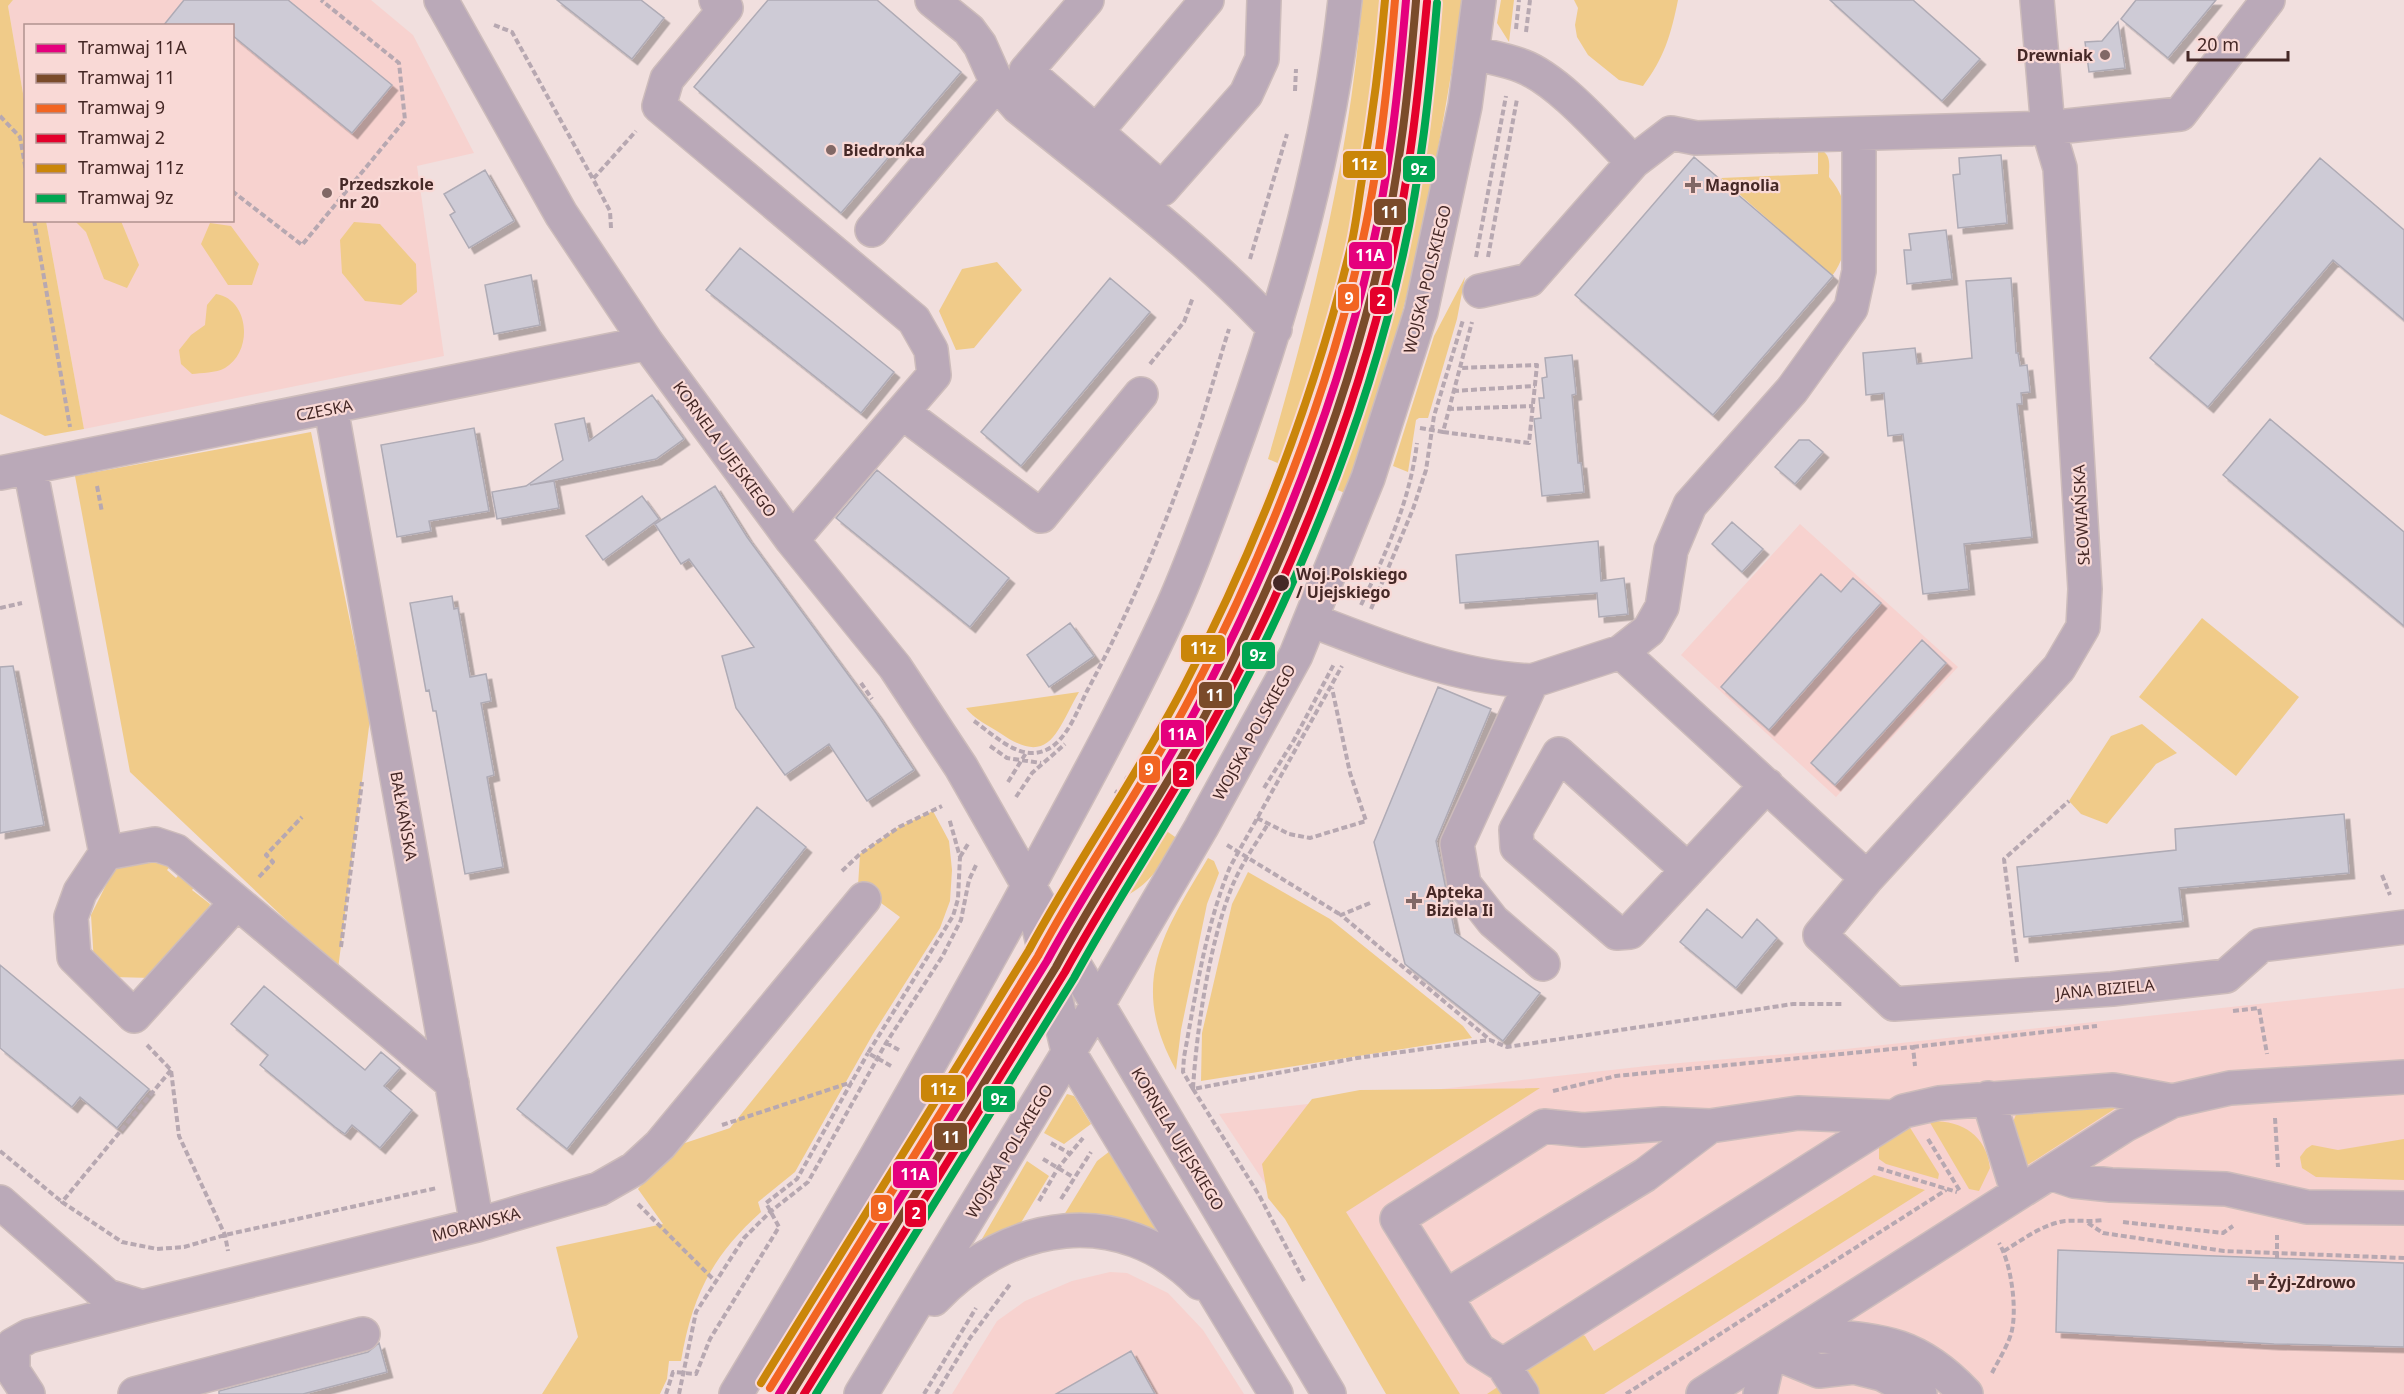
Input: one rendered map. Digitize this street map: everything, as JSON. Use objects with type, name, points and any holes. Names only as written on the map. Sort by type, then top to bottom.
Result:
[{"type":"street","name":"KORNELA UJEJSKIEGO","points":[[441,0],[561,214],[647,343],[792,540],[896,667],[961,767],[1098,1004],[1329,1394]]},
{"type":"street","points":[[716,0],[726,8],[667,79],[659,106],[914,320],[931,350],[934,375],[792,540]]},
{"type":"street","points":[[932,0],[969,30],[980,45],[997,83],[1018,107],[1176,235],[1240,293],[1275,329]]},
{"type":"street","points":[[1087,0],[1026,71],[1162,189],[1246,94],[1262,59],[1264,0]]},
{"type":"street","points":[[1096,132],[1207,0]]},
{"type":"street","points":[[736,1394],[925,1076],[1094,767],[1173,604],[1222,481],[1275,329],[1320,161],[1337,72],[1345,0]]},
{"type":"street","name":"WOJSKA POLSKIEGO","points":[[861,1394],[898,1337],[1098,1004],[1275,697],[1311,620],[1368,478],[1415,333],[1436,248],[1473,53],[1479,0]]},
{"type":"street","name":"SŁOWIAŃSKA","points":[[1894,1004],[1820,936],[1867,878],[2059,668],[2083,627],[2085,589],[2060,168],[2048,128],[2037,0]]},
{"type":"street","points":[[1480,291],[1529,280],[1633,162],[1671,133],[1696,138],[2048,128],[2180,114],[2268,0]]},
{"type":"street","points":[[1473,53],[1531,70],[1562,92],[1633,162]]},
{"type":"street","points":[[872,230],[997,83]]},
{"type":"street","points":[[1311,620],[1394,653],[1510,680],[1533,681],[1621,652],[1649,630],[1662,607],[1671,550],[1690,505],[1792,390],[1851,308],[1859,271],[1859,135]]},
{"type":"street","name":"CZESKA","points":[[15,470],[647,343]]},
{"type":"street","points":[[902,412],[1041,516],[1141,394]]},
{"type":"street","name":"BAŁKAŃSKA","points":[[331,408],[477,1225]]},
{"type":"street","points":[[15,470],[106,853]]},
{"type":"street","points":[[1621,652],[1867,878]]},
{"type":"street","points":[[1533,681],[1456,844],[1464,884],[1493,921],[1543,964]]},
{"type":"street","points":[[1688,870],[1560,754],[1516,830],[1517,847],[1617,933],[1630,932],[1688,870],[1767,785]]},
{"type":"street","points":[[236,903],[134,1016],[74,957],[71,917],[80,892],[106,853],[155,844],[176,851],[452,1083]]},
{"type":"street","name":"KORNELA UJEJSKIEGO","points":[[1029,884],[1068,1051],[1231,1315],[1276,1394]]},
{"type":"street","name":"MORAWSKA","points":[[28,1394],[13,1371],[13,1345],[29,1336],[477,1225],[599,1189],[634,1169],[660,1145],[864,899]]},
{"type":"street","name":"JANA BIZIELA","points":[[1894,1004],[2112,989],[2226,976],[2261,945],[2404,927]]},
{"type":"street","points":[[1703,1394],[2124,1125],[2172,1101],[2230,1088],[2404,1077]]},
{"type":"street","points":[[1503,1365],[1891,1117],[1917,1106],[1988,1098],[2113,1090],[2172,1101]]},
{"type":"street","points":[[1988,1098],[2018,1193]]},
{"type":"street","points":[[1522,1394],[1503,1365],[1479,1350],[1396,1219],[1544,1126],[1583,1130],[1663,1124],[1710,1126],[1798,1113],[1891,1117]]},
{"type":"street","points":[[1446,1296],[1645,1174],[1710,1126]]},
{"type":"street","points":[[2050,1173],[2074,1181],[2111,1185],[2226,1189],[2307,1207],[2404,1208]]},
{"type":"street","points":[[6,1213],[107,1296],[142,1307]]},
{"type":"street","points":[[898,1337],[964,1269],[1016,1241],[1061,1230],[1108,1232],[1138,1240],[1162,1251],[1179,1263],[1231,1315]]},
{"type":"street","points":[[135,1394],[363,1334]]},
{"type":"street","points":[[1799,1334],[1880,1341],[1905,1348],[1934,1364],[1966,1394]]},
{"type":"street","points":[[1760,1394],[1770,1351]]},
{"type":"street","points":[[1770,1351],[1819,1371],[1854,1367],[1882,1374],[1920,1394]]},
{"type":"path","points":[[234,193],[302,245],[405,120],[399,63],[321,0]]},
{"type":"path","points":[[489,23],[512,32],[610,211],[612,234]]},
{"type":"path","points":[[593,179],[659,106]]},
{"type":"path","points":[[0,116],[20,136],[24,159]]},
{"type":"path","points":[[34,222],[72,438]]},
{"type":"path","points":[[1141,394],[1151,361],[1184,322],[1193,297]]},
{"type":"path","points":[[1443,432],[1528,443],[1537,365],[1460,368]]},
{"type":"path","points":[[1453,391],[1535,386]]},
{"type":"path","points":[[1448,409],[1533,406]]},
{"type":"path","points":[[854,673],[874,702]]},
{"type":"path","points":[[1257,818],[1289,834],[1310,838],[1366,821],[1350,773],[1332,688],[1257,818],[1230,867],[1209,927],[1183,1072],[1282,1234],[1306,1286]]},
{"type":"path","points":[[679,1394],[696,1312],[744,1238],[770,1212],[808,1182],[886,1042],[953,936],[967,901],[971,872],[996,829],[1032,773],[1057,753],[1068,740],[1084,712]]},
{"type":"path","points":[[1061,736],[1068,740]]},
{"type":"path","points":[[1057,753],[1094,767],[1196,835],[1230,867]]},
{"type":"path","points":[[1094,767],[1196,835],[1238,852],[1341,915],[1490,1040],[1507,1047],[1793,1004],[1894,1004]]},
{"type":"path","points":[[337,986],[363,779]]},
{"type":"path","points":[[666,1394],[674,1372],[696,1374],[710,1340],[778,1227],[766,1203],[797,1179],[868,1053],[953,916],[958,899],[960,857],[948,817],[937,797]]},
{"type":"path","points":[[2016,962],[2004,859],[2068,801]]},
{"type":"path","points":[[843,871],[860,854],[899,827],[942,806]]},
{"type":"path","points":[[236,903],[273,862],[266,855],[302,817]]},
{"type":"path","points":[[1193,1089],[1196,1047],[1215,947],[1232,886],[1268,824]]},
{"type":"path","points":[[1341,915],[1370,903]]},
{"type":"path","points":[[2225,1012],[2259,1008],[2264,1036]]},
{"type":"path","points":[[134,1016],[135,1033],[171,1070],[179,1136],[225,1235],[236,1283]]},
{"type":"path","points":[[1552,1091],[1616,1076],[2098,1026]]},
{"type":"path","points":[[1193,1089],[1358,1058],[1490,1040]]},
{"type":"path","points":[[886,1042],[925,1076],[1019,1134],[1073,1177]]},
{"type":"path","points":[[1913,1047],[1915,1066]]},
{"type":"path","points":[[868,1053],[925,1076],[1019,1134],[1069,1153]]},
{"type":"path","points":[[717,1126],[852,1082]]},
{"type":"path","points":[[1924,1132],[1960,1192]]},
{"type":"path","points":[[2277,1136],[2278,1170]]},
{"type":"path","points":[[0,1151],[62,1202]]},
{"type":"path","points":[[618,1178],[646,1215],[717,1282]]},
{"type":"path","points":[[1626,1394],[1946,1190]]},
{"type":"path","points":[[2004,1251],[2051,1225],[2065,1221],[2088,1223],[2104,1220],[2223,1233],[2242,1220]]},
{"type":"path","points":[[2088,1223],[2103,1233],[2224,1251],[2277,1256],[2404,1258]]},
{"type":"path","points":[[2277,1235],[2277,1256]]},
{"type":"shaded area","points":[[0,0],[13,0],[8,6],[24,99],[24,222],[46,222],[84,429],[45,436],[0,414]]},
{"type":"shaded area","name":"Przedszkole nr 20","points":[[13,0],[371,0],[413,35],[474,153],[417,166],[444,356],[84,429],[46,222],[234,222],[234,24],[24,24],[24,99],[8,6]]},
{"type":"shaded area","points":[[1362,0],[1401,0],[1389,110],[1370,220],[1353,292],[1296,471],[1268,459],[1300,346],[1339,174]]},
{"type":"shaded area","points":[[1401,0],[1437,0],[1428,93],[1416,179],[1373,353],[1325,485],[1269,615],[1222,711],[1176,791],[1149,777],[1219,651],[1280,512],[1296,471],[1352,294],[1378,179]]},
{"type":"shaded area","points":[[1437,0],[1463,0],[1431,187],[1418,250],[1386,372],[1345,493],[1325,485],[1373,353],[1396,267],[1416,179],[1428,93]]},
{"type":"shaded area","points":[[1501,0],[1514,0],[1509,42],[1497,23]]},
{"type":"shaded area","points":[[1574,0],[1678,0],[1666,46],[1643,86],[1619,80],[1588,55],[1577,37],[1575,25],[1578,8]]},
{"type":"shaded area","points":[[1818,149],[1828,156],[1829,177],[1843,200],[1846,213],[1847,239],[1844,253],[1832,276],[1721,178],[1818,174]]},
{"type":"shaded area","points":[[76,222],[121,222],[139,265],[127,288],[104,279],[86,232]]},
{"type":"shaded area","points":[[354,222],[380,224],[416,264],[417,292],[401,305],[365,301],[342,273],[340,240]]},
{"type":"shaded area","points":[[210,223],[231,226],[259,264],[252,285],[228,285],[201,244]]},
{"type":"shaded area","points":[[997,262],[1022,290],[974,348],[956,350],[939,311],[962,269]]},
{"type":"shaded area","points":[[1465,277],[1457,319],[1428,418],[1416,420],[1408,472],[1393,466],[1434,336]]},
{"type":"shaded area","points":[[216,294],[227,298],[235,305],[244,326],[244,338],[234,360],[225,368],[192,374],[181,364],[179,350],[191,335],[205,325],[207,305]]},
{"type":"shaded area","points":[[311,432],[370,719],[338,969],[130,772],[75,476]]},
{"type":"shaded area","points":[[1800,524],[1958,667],[1836,797],[1681,655]]},
{"type":"shaded area","points":[[2202,618],[2299,697],[2236,776],[2139,697]]},
{"type":"shaded area","points":[[1079,692],[1057,732],[1050,741],[1041,746],[1030,747],[1017,743],[981,722],[966,708]]},
{"type":"shaded area","points":[[2142,724],[2177,753],[2156,764],[2107,824],[2081,814],[2069,801],[2111,736]]},
{"type":"shaded area","points":[[1115,797],[1129,806],[1082,883],[1078,877],[1083,851]]},
{"type":"shaded area","points":[[1129,806],[1158,825],[1113,900],[1082,883]]},
{"type":"shaded area","points":[[933,811],[949,841],[952,870],[950,901],[940,928],[873,1034],[795,1172],[758,1202],[761,1212],[744,1228],[717,1261],[691,1316],[681,1361],[669,1361],[667,1379],[660,1394],[542,1394],[578,1337],[556,1247],[663,1224],[638,1189],[676,1146],[730,1128],[900,917],[858,886],[860,854],[899,827]]},
{"type":"shaded area","points":[[1158,825],[1178,839],[1152,876],[1134,891],[1113,900]]},
{"type":"shaded area","points":[[145,858],[175,861],[167,870],[176,878],[185,868],[200,881],[192,890],[210,904],[209,908],[152,978],[113,977],[94,963],[91,915],[113,871],[121,864]]},
{"type":"shaded area","points":[[1208,858],[1214,861],[1219,873],[1207,904],[1181,1030],[1176,1070],[1162,1039],[1154,1011],[1153,984],[1157,960],[1165,935]]},
{"type":"shaded area","points":[[1248,872],[1330,919],[1463,1026],[1472,1038],[1201,1081],[1202,1033],[1232,904]]},
{"type":"shaded area","points":[[2404,988],[2404,1394],[1404,1394],[1219,1114],[1656,1065],[1846,1049]]},
{"type":"shaded area","points":[[993,1031],[962,1082],[948,1074],[961,1051]]},
{"type":"shaded area","points":[[1019,1046],[1021,1054],[995,1104],[987,1099]]},
{"type":"shaded area","points":[[1540,1088],[1346,1212],[1460,1394],[1386,1394],[1285,1219],[1268,1198],[1262,1164],[1312,1099],[1360,1090]]},
{"type":"shaded area","points":[[1067,1094],[1074,1096],[1091,1124],[1064,1144],[1044,1133]]},
{"type":"shaded area","points":[[2113,1103],[2116,1108],[2026,1166],[2013,1122],[2017,1112]]},
{"type":"shaded area","points":[[1929,1121],[1941,1121],[1961,1126],[1970,1131],[1983,1146],[1990,1168],[1979,1191],[1969,1189]]},
{"type":"shaded area","points":[[1909,1126],[1939,1174],[1938,1179],[1886,1164],[1879,1159],[1879,1146]]},
{"type":"shaded area","points":[[2404,1139],[2404,1180],[2316,1177],[2302,1168],[2300,1157],[2312,1145],[2338,1150]]},
{"type":"shaded area","points":[[1110,1151],[1156,1226],[1154,1231],[1112,1217],[1064,1215],[1097,1161]]},
{"type":"shaded area","points":[[1027,1161],[1049,1176],[1019,1226],[979,1244]]},
{"type":"shaded area","points":[[1874,1175],[1925,1190],[1604,1394],[1487,1394],[1579,1333],[1585,1336],[1594,1351]]},
{"type":"shaded area","points":[[1110,1272],[1127,1273],[1168,1293],[1203,1330],[1244,1394],[952,1394],[997,1321],[1025,1301],[1072,1281]]},
{"type":"building","points":[[184,0],[288,0],[392,85],[352,133],[234,37],[234,24],[165,24]]},
{"type":"building","points":[[557,0],[641,0],[664,18],[632,59]]},
{"type":"building","name":"Biedronka","points":[[768,0],[877,0],[961,72],[841,213],[694,87]]},
{"type":"building","points":[[1830,0],[1913,0],[1980,59],[1942,101]]},
{"type":"building","points":[[2136,0],[2216,0],[2168,58],[2121,19]]},
{"type":"building","name":"Drewniak","points":[[2118,22],[2125,68],[2089,72],[2085,42],[2102,41]]},
{"type":"building","points":[[2001,155],[2007,223],[1958,228],[1953,175],[1960,174],[1959,158]]},
{"type":"building","points":[[1694,157],[1833,276],[1713,415],[1575,295]]},
{"type":"building","points":[[2320,158],[2404,230],[2404,320],[2333,260],[2208,407],[2150,358]]},
{"type":"building","points":[[485,170],[514,221],[469,248],[450,215],[455,212],[444,194]]},
{"type":"building","points":[[1946,230],[1952,279],[1907,284],[1904,250],[1911,250],[1909,234]]},
{"type":"building","points":[[740,248],[894,372],[861,413],[706,290]]},
{"type":"building","points":[[531,275],[540,325],[494,334],[485,285]]},
{"type":"building","points":[[1110,278],[1150,312],[1021,466],[981,432]]},
{"type":"building","points":[[2011,278],[2016,353],[2018,353],[2020,366],[2027,365],[2030,392],[2021,393],[2022,404],[2017,404],[2032,537],[1964,544],[1969,589],[1923,594],[1903,434],[1888,436],[1884,393],[1866,395],[1863,353],[1915,348],[1917,364],[1972,358],[1966,281]]},
{"type":"building","points":[[1572,355],[1576,394],[1572,395],[1578,463],[1581,463],[1584,492],[1542,496],[1534,419],[1541,418],[1539,398],[1544,398],[1542,378],[1547,377],[1545,358]]},
{"type":"building","points":[[652,395],[684,439],[656,459],[530,485],[554,481],[559,508],[497,519],[492,492],[526,486],[563,460],[555,424],[584,418],[589,441]]},
{"type":"building","points":[[2270,419],[2404,532],[2404,626],[2223,475]]},
{"type":"building","points":[[474,428],[489,511],[429,521],[431,531],[397,537],[381,445]]},
{"type":"building","points":[[1799,440],[1809,440],[1823,452],[1795,484],[1775,467]]},
{"type":"building","points":[[877,470],[1009,578],[970,627],[836,518]]},
{"type":"building","points":[[715,486],[747,537],[877,714],[914,770],[867,801],[829,744],[785,775],[736,708],[722,656],[754,647],[689,559],[681,564],[655,524]]},
{"type":"building","points":[[642,496],[659,519],[603,560],[586,536]]},
{"type":"building","points":[[1732,522],[1763,549],[1742,572],[1712,544]]},
{"type":"building","points":[[1598,541],[1601,581],[1624,578],[1628,614],[1599,617],[1597,593],[1460,603],[1456,555]]},
{"type":"building","points":[[1821,574],[1841,592],[1853,578],[1881,603],[1769,730],[1721,687]]},
{"type":"building","points":[[452,596],[454,609],[458,608],[470,677],[486,674],[491,701],[481,703],[494,775],[487,777],[503,867],[465,874],[436,711],[433,711],[429,690],[426,691],[410,603]]},
{"type":"building","points":[[1070,623],[1094,656],[1049,687],[1027,655]]},
{"type":"building","points":[[1922,640],[1946,663],[1835,785],[1811,763]]},
{"type":"building","points":[[13,666],[44,825],[0,833],[0,667]]},
{"type":"building","points":[[1438,687],[1491,709],[1436,841],[1455,933],[1540,993],[1503,1041],[1405,964],[1374,842]]},
{"type":"building","points":[[757,807],[806,847],[567,1149],[517,1109]]},
{"type":"building","points":[[2344,814],[2349,873],[2179,888],[2183,921],[2024,937],[2017,867],[2176,850],[2175,829]]},
{"type":"building","points":[[1707,909],[1742,938],[1757,919],[1777,938],[1736,988],[1680,942]]},
{"type":"building","points":[[0,965],[149,1089],[117,1128],[80,1097],[72,1107],[0,1048]]},
{"type":"building","points":[[264,986],[365,1070],[381,1052],[400,1068],[384,1086],[412,1110],[380,1148],[352,1125],[345,1134],[260,1065],[268,1055],[231,1024]]},
{"type":"building","points":[[2058,1250],[2404,1263],[2404,1347],[2274,1344],[2056,1332]]},
{"type":"building","points":[[379,1343],[387,1372],[303,1394],[219,1394],[219,1391],[368,1352]]},
{"type":"building","points":[[1131,1351],[1155,1394],[1056,1394]]},
{"type":"tram line","name":"11z","points":[[761,1383],[1029,950],[1146,754],[1183,688],[1234,583],[1258,529],[1300,419],[1350,250],[1372,112],[1385,0]]},
{"type":"tram line","name":"9","points":[[770,1388],[1038,956],[1156,759],[1193,692],[1245,586],[1311,421],[1346,309],[1367,221],[1378,159],[1395,0]]},
{"type":"tram line","name":"11A","points":[[779,1394],[1047,961],[1085,894],[1166,763],[1203,696],[1255,589],[1301,480],[1357,311],[1378,222],[1389,159],[1406,0]]},
{"type":"tram line","name":"11","points":[[791,1394],[1056,967],[1176,768],[1213,700],[1265,593],[1311,483],[1367,313],[1388,224],[1399,160],[1416,1]]},
{"type":"tram line","name":"2","points":[[804,1394],[1065,972],[1182,776],[1220,709],[1273,601],[1320,489],[1341,431],[1360,374],[1392,257],[1409,162],[1427,2]]},
{"type":"tram line","name":"9z","points":[[816,1394],[1074,978],[1192,780],[1257,659],[1283,604],[1331,492],[1352,434],[1388,318],[1409,228],[1420,164],[1437,3]]},
{"type":"place","name":"Drewniak","points":[[2105,55]]},
{"type":"place","name":"Biedronka","points":[[831,150]]},
{"type":"place","name":"Magnolia","points":[[1693,185]]},
{"type":"place","name":"Przedszkole nr 20","points":[[327,193]]},
{"type":"place","name":"Woj.Polskiego / Ujejskiego","points":[[1281,583]]},
{"type":"place","name":"Apteka Biziela Ii","points":[[1414,901]]},
{"type":"place","name":"Żyj-Zdrowo","points":[[2256,1282]]}]
